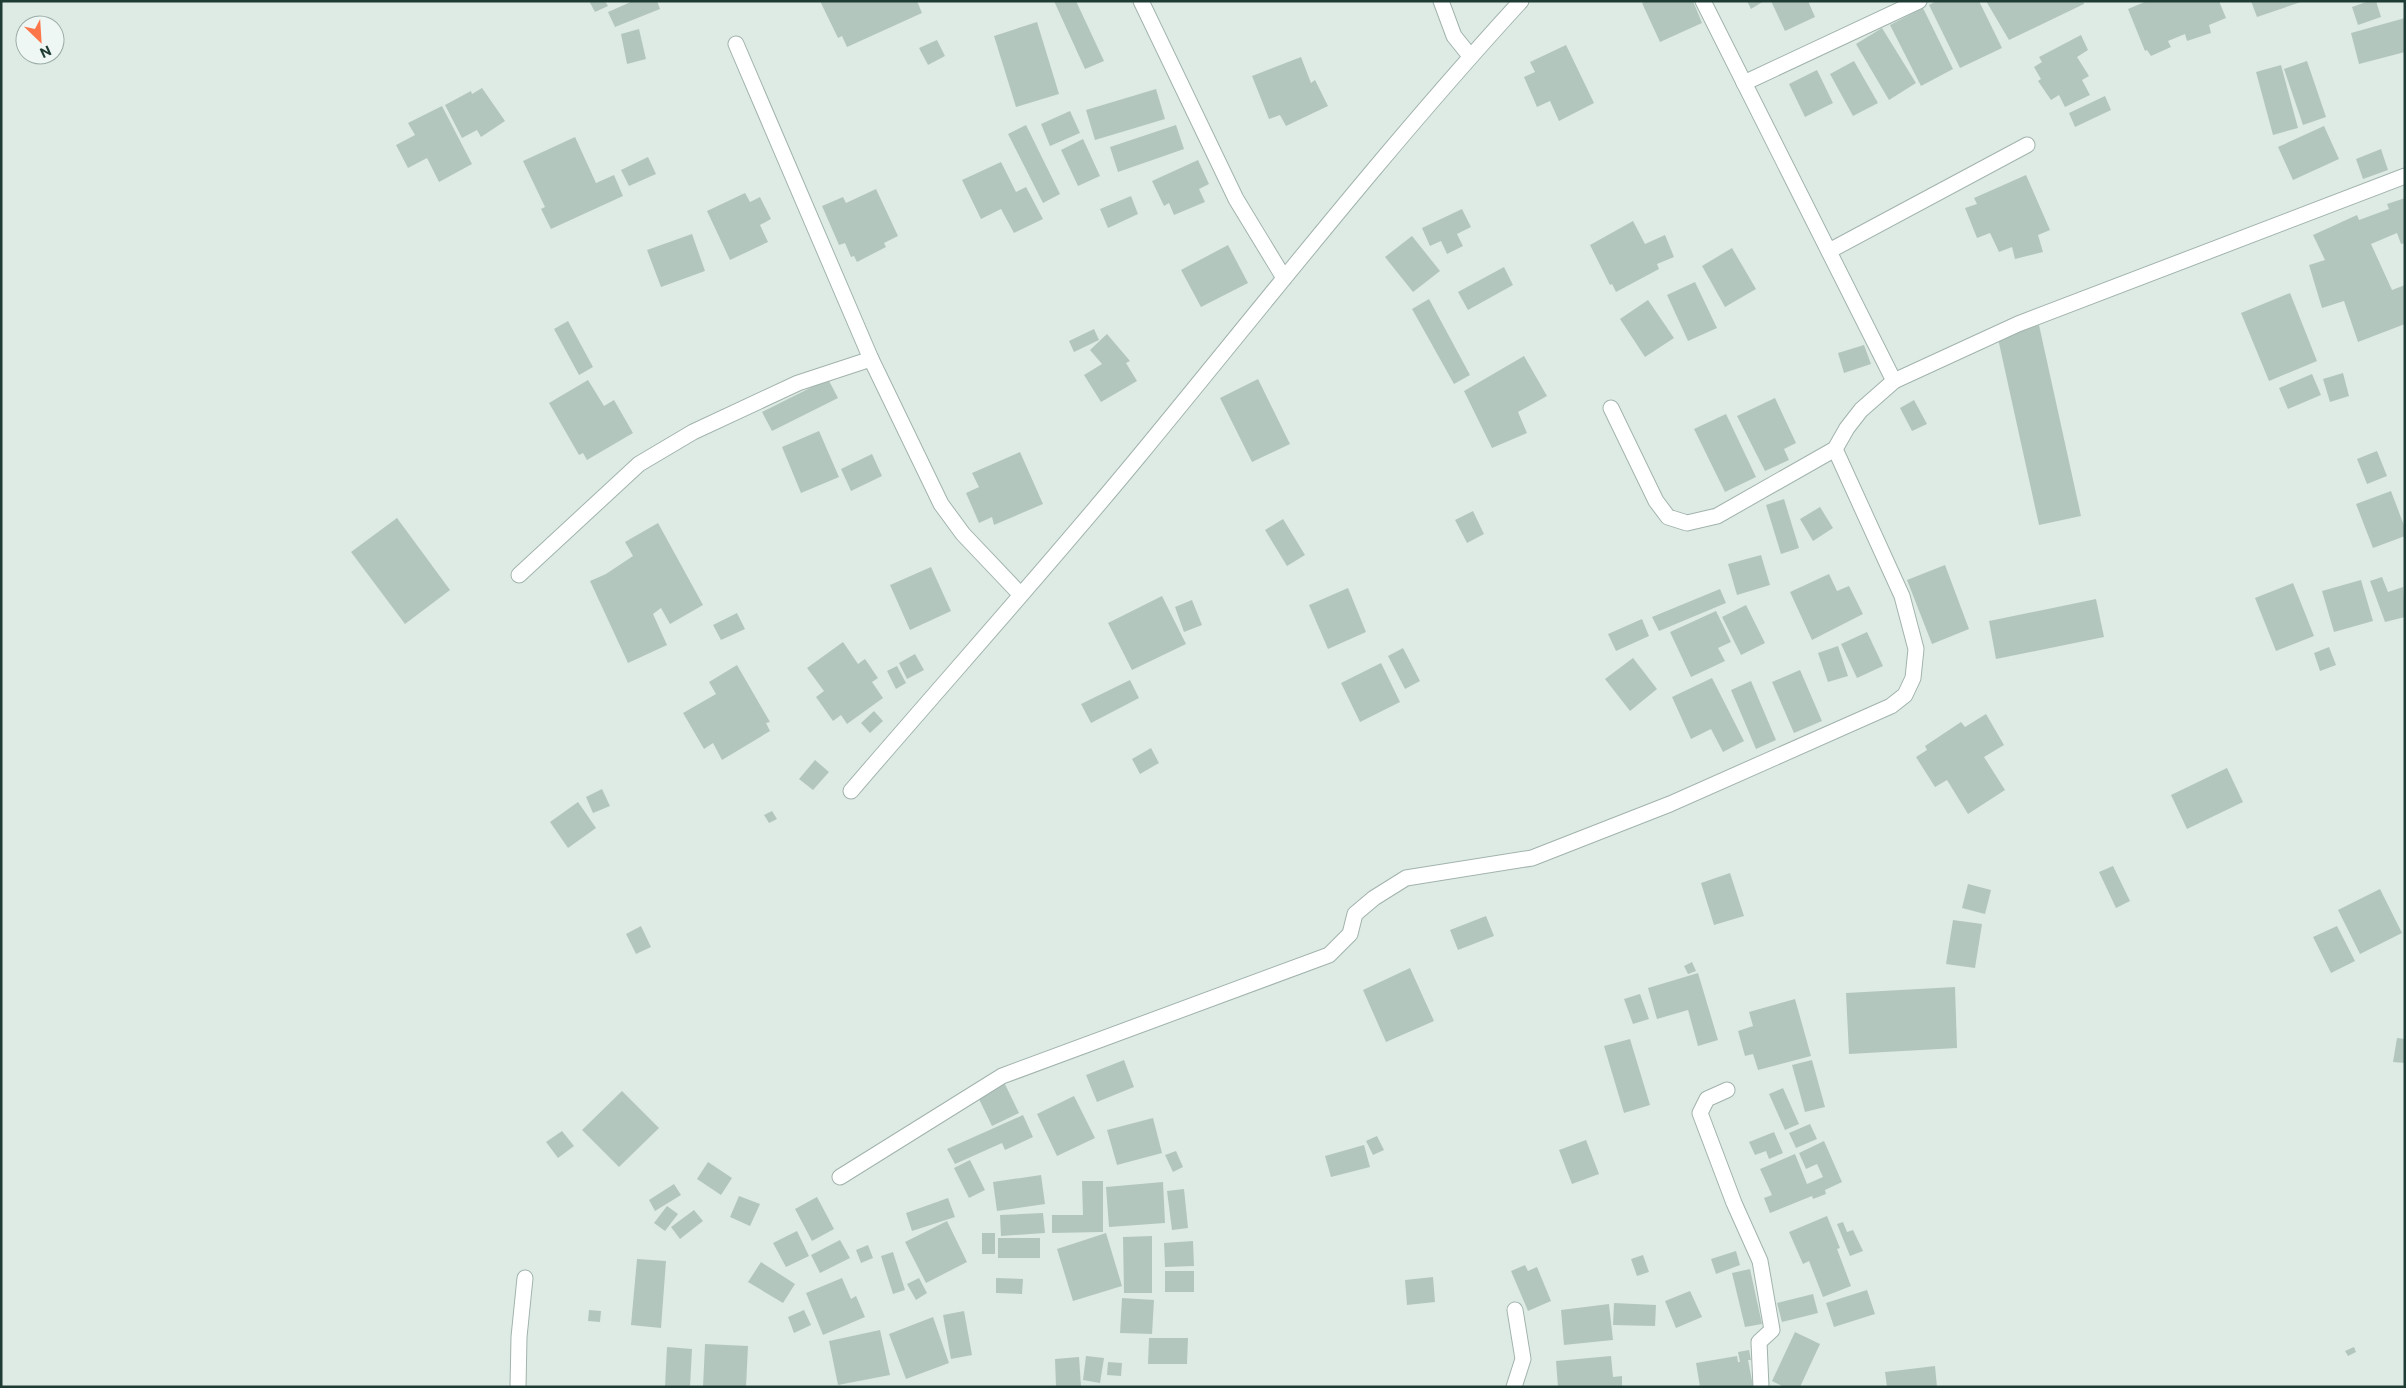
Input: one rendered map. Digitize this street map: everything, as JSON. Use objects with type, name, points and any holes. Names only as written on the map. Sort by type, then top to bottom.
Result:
[{"type":"street","points":[[1141,1],[1236,199],[1284,278]]},
{"type":"street","points":[[1441,1],[1454,36],[1470,56]]},
{"type":"street","points":[[851,791],[1137,458],[1284,278],[1470,56],[1521,1]]},
{"type":"street","points":[[1703,1],[1894,381]]},
{"type":"street","points":[[1744,82],[1918,1]]},
{"type":"street","points":[[736,44],[872,359],[941,504],[963,534],[1020,594]]},
{"type":"street","points":[[1829,251],[2027,145]]},
{"type":"street","points":[[1611,408],[1656,501],[1668,518],[1687,523],[1717,516],[1835,448],[1861,410],[1894,381],[2018,324],[2405,176]]},
{"type":"street","points":[[518,575],[639,464],[693,432],[798,383],[872,359]]},
{"type":"street","points":[[840,1177],[1002,1076],[1330,955],[1350,934],[1355,914],[1374,898],[1406,878],[1532,858],[1670,804],[1891,706],[1904,695],[1913,678],[1916,649],[1902,596],[1835,448]]},
{"type":"street","points":[[1728,1090],[1707,1099],[1700,1113],[1734,1203],[1760,1261],[1772,1330],[1759,1342],[1761,1387]]},
{"type":"street","points":[[518,1387],[519,1337],[525,1278]]},
{"type":"street","points":[[1514,1387],[1522,1359],[1516,1310]]},
{"type":"building","points":[[589,1],[605,1],[608,6],[595,12]]},
{"type":"building","points":[[633,1],[657,1],[660,9],[615,27],[608,12]]},
{"type":"building","points":[[820,1],[917,1],[922,13],[847,47],[842,36],[838,38]]},
{"type":"building","points":[[1054,1],[1076,1],[1104,61],[1085,69]]},
{"type":"building","points":[[1645,1],[1693,1],[1702,23],[1660,42],[1642,3]]},
{"type":"building","points":[[1747,1],[1764,1],[1751,9]]},
{"type":"building","points":[[1771,1],[1808,1],[1815,17],[1785,31]]},
{"type":"building","points":[[1937,1],[1979,1],[2002,48],[1960,68],[1929,5]]},
{"type":"building","points":[[1986,1],[2083,1],[2084,4],[2009,40]]},
{"type":"building","points":[[2147,1],[2219,1],[2226,18],[2209,25],[2211,33],[2187,41],[2185,34],[2168,41],[2171,47],[2151,56],[2147,50],[2145,51],[2128,9]]},
{"type":"building","points":[[2251,1],[2301,1],[2301,2],[2257,17]]},
{"type":"building","points":[[2369,1],[2376,1],[2381,17],[2358,25],[2352,7]]},
{"type":"building","points":[[1923,8],[1953,69],[1921,86],[1890,25]]},
{"type":"building","points":[[2405,18],[2405,52],[2359,64],[2351,33]]},
{"type":"building","points":[[1037,22],[1059,94],[1016,107],[994,36]]},
{"type":"building","points":[[1882,28],[1916,83],[1889,100],[1856,44]]},
{"type":"building","points":[[639,29],[646,59],[627,64],[621,34]]},
{"type":"building","points":[[2081,35],[2088,50],[2077,57],[2089,76],[2082,80],[2090,95],[2065,107],[2059,95],[2051,100],[2038,81],[2041,79],[2034,67],[2042,62],[2039,57]]},
{"type":"building","points":[[937,40],[945,56],[928,65],[919,48]]},
{"type":"building","points":[[1566,45],[1594,103],[1559,121],[1550,101],[1537,107],[1524,77],[1535,72],[1530,62]]},
{"type":"building","points":[[1301,57],[1311,83],[1315,80],[1328,106],[1286,126],[1280,115],[1269,119],[1252,76]]},
{"type":"building","points":[[1854,61],[1878,103],[1853,116],[1830,74]]},
{"type":"building","points":[[2307,61],[2326,117],[2303,125],[2284,69]]},
{"type":"building","points":[[2281,65],[2298,128],[2273,135],[2256,72]]},
{"type":"building","points":[[1817,70],[1833,103],[1805,117],[1789,84]]},
{"type":"building","points":[[482,88],[505,121],[481,137],[477,130],[462,138],[445,105],[471,91],[472,94]]},
{"type":"building","points":[[1156,89],[1165,119],[1095,140],[1086,110]]},
{"type":"building","points":[[2105,96],[2111,110],[2075,127],[2069,113]]},
{"type":"building","points":[[442,106],[472,164],[439,182],[427,158],[408,168],[396,145],[415,135],[408,123]]},
{"type":"building","points":[[1070,111],[1080,133],[1050,146],[1041,124]]},
{"type":"building","points":[[1026,125],[1060,194],[1043,203],[1008,134]]},
{"type":"building","points":[[1176,125],[1184,149],[1118,172],[1110,147]]},
{"type":"building","points":[[2324,126],[2339,159],[2293,180],[2278,147]]},
{"type":"building","points":[[575,137],[596,183],[614,175],[623,196],[551,229],[541,209],[545,207],[523,161]]},
{"type":"building","points":[[1083,139],[1100,176],[1078,186],[1061,150]]},
{"type":"building","points":[[2381,149],[2388,170],[2363,179],[2356,159]]},
{"type":"building","points":[[648,157],[656,174],[629,186],[621,170]]},
{"type":"building","points":[[1198,160],[1209,184],[1199,189],[1205,202],[1174,215],[1169,203],[1164,206],[1152,181]]},
{"type":"building","points":[[1001,162],[1016,192],[1026,187],[1043,219],[1014,233],[1001,209],[981,219],[962,180]]},
{"type":"building","points":[[2026,175],[2050,230],[2038,235],[2043,252],[2015,259],[2012,247],[1999,252],[1990,233],[1977,238],[1965,208],[1977,204],[1974,198]]},
{"type":"building","points":[[876,189],[898,236],[884,243],[886,247],[857,262],[854,256],[851,257],[845,243],[839,245],[822,206],[843,197],[846,203]]},
{"type":"building","points":[[745,193],[750,202],[760,197],[771,219],[760,225],[768,242],[730,260],[707,211]]},
{"type":"building","points":[[1131,196],[1138,214],[1108,228],[1100,209]]},
{"type":"building","points":[[2405,198],[2405,243],[2401,244],[2397,233],[2371,244],[2392,290],[2405,285],[2405,324],[2358,342],[2344,301],[2322,308],[2309,265],[2325,260],[2313,235],[2357,215],[2359,220],[2389,209],[2387,204]]},
{"type":"building","points":[[1462,209],[1471,227],[1457,234],[1463,246],[1447,254],[1441,241],[1430,246],[1422,228]]},
{"type":"building","points":[[1633,221],[1645,244],[1665,235],[1674,257],[1657,264],[1659,269],[1616,292],[1612,284],[1610,285],[1590,245]]},
{"type":"building","points":[[692,234],[705,271],[661,287],[647,250]]},
{"type":"building","points":[[1412,236],[1440,271],[1413,292],[1385,257]]},
{"type":"building","points":[[1228,245],[1248,283],[1201,307],[1181,270]]},
{"type":"building","points":[[1732,248],[1756,289],[1725,307],[1702,266]]},
{"type":"building","points":[[1504,267],[1513,285],[1468,310],[1458,292]]},
{"type":"building","points":[[1695,282],[1717,328],[1688,341],[1667,295]]},
{"type":"building","points":[[2290,293],[2317,361],[2269,381],[2241,313]]},
{"type":"building","points":[[1429,299],[1470,375],[1454,384],[1412,309]]},
{"type":"building","points":[[1648,300],[1674,338],[1645,357],[1620,319]]},
{"type":"building","points":[[568,321],[593,367],[579,375],[554,329]]},
{"type":"building","points":[[2039,325],[2081,516],[2039,525],[1997,334]]},
{"type":"building","points":[[1094,329],[1099,340],[1074,352],[1069,341]]},
{"type":"building","points":[[1107,334],[1130,361],[1126,363],[1137,381],[1101,402],[1084,375],[1102,364],[1090,350]]},
{"type":"building","points":[[1864,345],[1871,364],[1844,373],[1838,353]]},
{"type":"building","points":[[1524,356],[1547,396],[1518,412],[1527,433],[1492,448],[1464,391]]},
{"type":"building","points":[[2343,373],[2349,396],[2330,402],[2323,379]]},
{"type":"building","points":[[2312,374],[2321,395],[2288,409],[2279,388]]},
{"type":"building","points":[[828,379],[838,398],[772,431],[762,412]]},
{"type":"building","points":[[1258,379],[1290,444],[1252,462],[1220,398]]},
{"type":"building","points":[[588,380],[604,406],[614,400],[633,433],[587,460],[583,453],[579,455],[549,403]]},
{"type":"building","points":[[1775,398],[1796,443],[1784,449],[1789,460],[1765,471],[1737,416]]},
{"type":"building","points":[[1914,400],[1927,424],[1912,431],[1900,408]]},
{"type":"building","points":[[1726,414],[1756,477],[1725,492],[1694,429]]},
{"type":"building","points":[[819,431],[839,477],[801,493],[782,447]]},
{"type":"building","points":[[2377,451],[2387,476],[2367,484],[2357,459]]},
{"type":"building","points":[[1020,452],[1043,504],[994,525],[992,517],[979,523],[966,493],[979,487],[972,473]]},
{"type":"building","points":[[872,454],[882,476],[851,491],[841,469]]},
{"type":"building","points":[[2391,491],[2405,528],[2405,536],[2373,548],[2356,504]]},
{"type":"building","points":[[1784,499],[1799,548],[1781,554],[1766,505]]},
{"type":"building","points":[[1820,507],[1833,528],[1813,541],[1800,519]]},
{"type":"building","points":[[1473,511],[1484,534],[1467,543],[1455,520]]},
{"type":"building","points":[[397,518],[450,590],[405,624],[351,552]]},
{"type":"building","points":[[1283,519],[1305,555],[1287,566],[1265,530]]},
{"type":"building","points":[[658,523],[703,605],[670,624],[661,608],[653,614],[667,645],[628,663],[590,581],[606,574],[633,556],[625,542]]},
{"type":"building","points":[[1761,555],[1770,585],[1737,595],[1728,564]]},
{"type":"building","points":[[1945,565],[1969,629],[1932,644],[1907,580]]},
{"type":"building","points":[[931,567],[951,611],[910,630],[890,585]]},
{"type":"building","points":[[1829,574],[1837,591],[1849,586],[1863,614],[1812,640],[1790,592]]},
{"type":"building","points":[[2382,577],[2388,592],[2403,587],[2405,617],[2385,622],[2370,581]]},
{"type":"building","points":[[2361,580],[2373,621],[2334,632],[2322,591]]},
{"type":"building","points":[[2293,583],[2314,636],[2276,651],[2255,598]]},
{"type":"building","points":[[1348,588],[1366,632],[1328,649],[1309,605]]},
{"type":"building","points":[[1720,589],[1726,603],[1659,631],[1652,617]]},
{"type":"building","points":[[1162,596],[1186,644],[1132,670],[1108,623]]},
{"type":"building","points":[[2096,599],[2104,637],[1996,659],[1989,621]]},
{"type":"building","points":[[1192,600],[1202,625],[1184,632],[1175,607]]},
{"type":"building","points":[[1746,605],[1765,643],[1741,655],[1722,617]]},
{"type":"building","points":[[1716,611],[1731,642],[1718,648],[1725,661],[1691,677],[1670,632]]},
{"type":"building","points":[[737,613],[745,629],[721,640],[713,625]]},
{"type":"building","points":[[1642,619],[1649,636],[1616,651],[1608,634]]},
{"type":"building","points":[[1867,632],[1883,666],[1857,678],[1841,644]]},
{"type":"building","points":[[843,642],[858,664],[865,659],[878,678],[872,682],[883,698],[847,724],[841,715],[833,721],[816,697],[824,691],[807,668]]},
{"type":"building","points":[[1838,646],[1848,676],[1828,682],[1818,653]]},
{"type":"building","points":[[2329,647],[2336,665],[2320,671],[2314,653]]},
{"type":"building","points":[[1403,648],[1420,681],[1405,689],[1388,656]]},
{"type":"building","points":[[915,654],[924,670],[907,679],[899,663]]},
{"type":"building","points":[[1633,658],[1657,689],[1630,711],[1605,679]]},
{"type":"building","points":[[1381,663],[1400,702],[1360,722],[1341,683]]},
{"type":"building","points":[[737,665],[770,722],[766,723],[770,731],[722,760],[713,743],[704,749],[683,713],[716,694],[709,682]]},
{"type":"building","points":[[897,666],[906,683],[896,689],[887,671]]},
{"type":"building","points":[[1800,670],[1822,721],[1794,733],[1772,682]]},
{"type":"building","points":[[1712,678],[1744,741],[1723,752],[1711,729],[1691,739],[1672,697]]},
{"type":"building","points":[[1130,680],[1139,698],[1091,723],[1081,704]]},
{"type":"building","points":[[1751,681],[1776,740],[1756,749],[1731,690]]},
{"type":"building","points":[[874,711],[883,721],[870,733],[861,723]]},
{"type":"building","points":[[1986,714],[2004,745],[1984,757],[2005,790],[1968,814],[1947,780],[1935,787],[1916,757],[1927,750],[1925,746],[1961,722],[1965,727]]},
{"type":"building","points":[[1151,748],[1159,763],[1140,774],[1132,759]]},
{"type":"building","points":[[815,760],[829,772],[813,790],[799,779]]},
{"type":"building","points":[[2227,768],[2243,802],[2187,829],[2171,795]]},
{"type":"building","points":[[602,789],[610,806],[593,813],[586,797]]},
{"type":"building","points":[[578,802],[596,828],[568,848],[550,822]]},
{"type":"building","points":[[772,811],[777,819],[769,823],[764,815]]},
{"type":"building","points":[[2113,866],[2130,901],[2116,908],[2099,872]]},
{"type":"building","points":[[1730,873],[1744,916],[1714,925],[1701,883]]},
{"type":"building","points":[[1968,884],[1991,890],[1985,914],[1962,908]]},
{"type":"building","points":[[2380,889],[2402,933],[2360,954],[2338,910]]},
{"type":"building","points":[[1486,916],[1494,936],[1458,950],[1450,930]]},
{"type":"building","points":[[1953,920],[1982,924],[1975,968],[1946,964]]},
{"type":"building","points":[[641,926],[651,947],[636,954],[626,934]]},
{"type":"building","points":[[2337,926],[2355,961],[2331,973],[2313,937]]},
{"type":"building","points":[[1692,962],[1696,971],[1688,974],[1684,966]]},
{"type":"building","points":[[1410,968],[1434,1021],[1386,1042],[1363,990]]},
{"type":"building","points":[[1698,973],[1718,1040],[1698,1046],[1688,1010],[1657,1019],[1648,988]]},
{"type":"building","points":[[1955,987],[1957,1048],[1849,1054],[1846,993]]},
{"type":"building","points":[[1640,994],[1649,1019],[1633,1024],[1624,999]]},
{"type":"building","points":[[1795,999],[1811,1056],[1758,1070],[1753,1054],[1745,1056],[1738,1031],[1753,1026],[1749,1012]]},
{"type":"building","points":[[2397,1038],[2405,1039],[2405,1063],[2393,1062]]},
{"type":"building","points":[[1630,1039],[1650,1105],[1624,1113],[1604,1046]]},
{"type":"building","points":[[1124,1060],[1134,1087],[1097,1102],[1086,1075]]},
{"type":"building","points":[[1812,1060],[1825,1107],[1805,1112],[1792,1065]]},
{"type":"building","points":[[1003,1080],[1019,1113],[992,1126],[976,1093]]},
{"type":"building","points":[[1783,1088],[1799,1124],[1785,1130],[1769,1094]]},
{"type":"building","points":[[622,1091],[659,1128],[619,1167],[582,1130]]},
{"type":"building","points":[[1074,1096],[1095,1138],[1057,1156],[1037,1114]]},
{"type":"building","points":[[1023,1115],[1033,1137],[1005,1150],[1002,1143],[955,1164],[947,1149]]},
{"type":"building","points":[[1153,1118],[1162,1153],[1117,1165],[1107,1130]]},
{"type":"building","points":[[1810,1124],[1817,1139],[1796,1148],[1789,1133]]},
{"type":"building","points":[[562,1131],[574,1146],[558,1158],[546,1142]]},
{"type":"building","points":[[1774,1132],[1783,1153],[1769,1159],[1766,1151],[1755,1155],[1749,1142]]},
{"type":"building","points":[[1377,1136],[1384,1150],[1373,1155],[1366,1141]]},
{"type":"building","points":[[1586,1140],[1599,1174],[1572,1184],[1559,1150]]},
{"type":"building","points":[[1824,1141],[1842,1182],[1825,1190],[1826,1194],[1813,1199],[1812,1196],[1770,1213],[1764,1198],[1772,1195],[1760,1169],[1795,1154],[1807,1184],[1823,1177],[1817,1164],[1806,1169],[1799,1153]]},
{"type":"building","points":[[1364,1145],[1370,1167],[1331,1177],[1325,1156]]},
{"type":"building","points":[[1176,1151],[1183,1167],[1173,1172],[1165,1155]]},
{"type":"building","points":[[970,1160],[985,1190],[969,1198],[954,1168]]},
{"type":"building","points":[[708,1162],[732,1178],[721,1195],[697,1179]]},
{"type":"building","points":[[1041,1175],[1045,1204],[997,1211],[993,1182]]},
{"type":"building","points":[[1082,1181],[1103,1181],[1103,1232],[1052,1233],[1052,1215],[1083,1215]]},
{"type":"building","points":[[1163,1182],[1165,1223],[1109,1227],[1106,1187]]},
{"type":"building","points":[[674,1184],[681,1195],[655,1211],[649,1200]]},
{"type":"building","points":[[1184,1189],[1188,1228],[1172,1230],[1167,1191]]},
{"type":"building","points":[[739,1196],[760,1204],[750,1226],[730,1217]]},
{"type":"building","points":[[817,1197],[834,1229],[812,1241],[795,1209]]},
{"type":"building","points":[[948,1198],[955,1217],[912,1231],[906,1213]]},
{"type":"building","points":[[667,1206],[678,1214],[665,1231],[654,1223]]},
{"type":"building","points":[[694,1210],[703,1221],[680,1239],[671,1227]]},
{"type":"building","points":[[1043,1213],[1045,1233],[1001,1236],[1000,1215]]},
{"type":"building","points":[[1827,1216],[1840,1248],[1837,1249],[1851,1286],[1823,1297],[1809,1261],[1803,1264],[1789,1232]]},
{"type":"building","points":[[947,1221],[967,1262],[926,1283],[905,1242]]},
{"type":"building","points":[[1843,1222],[1847,1232],[1853,1230],[1863,1251],[1850,1256],[1837,1224]]},
{"type":"building","points":[[797,1231],[809,1256],[786,1267],[773,1243]]},
{"type":"building","points":[[982,1233],[995,1233],[995,1254],[982,1254]]},
{"type":"building","points":[[1106,1233],[1122,1286],[1073,1301],[1057,1249]]},
{"type":"building","points":[[1152,1236],[1152,1293],[1124,1293],[1123,1237]]},
{"type":"building","points":[[998,1238],[1040,1238],[1040,1258],[998,1258]]},
{"type":"building","points":[[840,1240],[850,1258],[820,1273],[811,1255]]},
{"type":"building","points":[[1193,1241],[1194,1266],[1165,1267],[1164,1243]]},
{"type":"building","points":[[868,1245],[873,1258],[861,1263],[856,1250]]},
{"type":"building","points":[[1736,1251],[1740,1265],[1716,1274],[1711,1259]]},
{"type":"building","points":[[893,1252],[905,1290],[893,1294],[881,1256]]},
{"type":"building","points":[[1643,1255],[1649,1272],[1637,1276],[1631,1259]]},
{"type":"building","points":[[637,1259],[666,1261],[661,1328],[631,1325]]},
{"type":"building","points":[[761,1262],[795,1284],[783,1303],[748,1282]]},
{"type":"building","points":[[1525,1265],[1528,1271],[1537,1267],[1551,1301],[1528,1311],[1511,1271]]},
{"type":"building","points":[[1750,1269],[1762,1324],[1745,1327],[1732,1273]]},
{"type":"building","points":[[1165,1271],[1194,1271],[1194,1292],[1165,1292]]},
{"type":"building","points":[[1433,1277],[1435,1302],[1407,1305],[1405,1280]]},
{"type":"building","points":[[842,1278],[851,1299],[856,1296],[865,1317],[823,1335],[806,1293]]},
{"type":"building","points":[[919,1278],[927,1293],[916,1300],[907,1284]]},
{"type":"building","points":[[996,1278],[1023,1279],[1022,1294],[996,1293]]},
{"type":"building","points":[[1867,1290],[1875,1314],[1834,1327],[1826,1303]]},
{"type":"building","points":[[1690,1291],[1702,1317],[1676,1328],[1665,1301]]},
{"type":"building","points":[[1813,1294],[1818,1313],[1782,1322],[1777,1303]]},
{"type":"building","points":[[1122,1298],[1154,1300],[1152,1334],[1120,1333]]},
{"type":"building","points":[[1614,1303],[1656,1305],[1655,1326],[1613,1325]]},
{"type":"building","points":[[1609,1304],[1613,1340],[1564,1345],[1561,1310]]},
{"type":"building","points":[[589,1310],[601,1311],[600,1322],[588,1321]]},
{"type":"building","points":[[804,1310],[811,1325],[794,1333],[788,1317]]},
{"type":"building","points":[[964,1311],[972,1355],[951,1359],[943,1315]]},
{"type":"building","points":[[933,1317],[949,1363],[906,1379],[889,1334]]},
{"type":"building","points":[[880,1330],[890,1375],[838,1385],[829,1341]]},
{"type":"building","points":[[1795,1332],[1820,1344],[1800,1387],[1784,1387],[1772,1381]]},
{"type":"building","points":[[1149,1338],[1188,1338],[1187,1364],[1148,1364]]},
{"type":"building","points":[[705,1344],[748,1346],[746,1387],[703,1387]]},
{"type":"building","points":[[667,1347],[692,1349],[690,1387],[665,1387]]},
{"type":"building","points":[[2354,1347],[2356,1352],[2348,1356],[2345,1351]]},
{"type":"building","points":[[1749,1350],[1751,1360],[1748,1360],[1753,1386],[1700,1387],[1696,1363],[1737,1356],[1738,1362],[1740,1362],[1738,1352]]},
{"type":"building","points":[[1086,1356],[1104,1358],[1100,1383],[1083,1380]]},
{"type":"building","points":[[1611,1356],[1613,1377],[1622,1376],[1622,1387],[1558,1387],[1556,1361]]},
{"type":"building","points":[[1079,1357],[1081,1386],[1056,1387],[1055,1359]]},
{"type":"building","points":[[1108,1362],[1122,1363],[1121,1376],[1107,1375]]},
{"type":"building","points":[[1935,1366],[1937,1387],[1887,1387],[1885,1372]]}]
